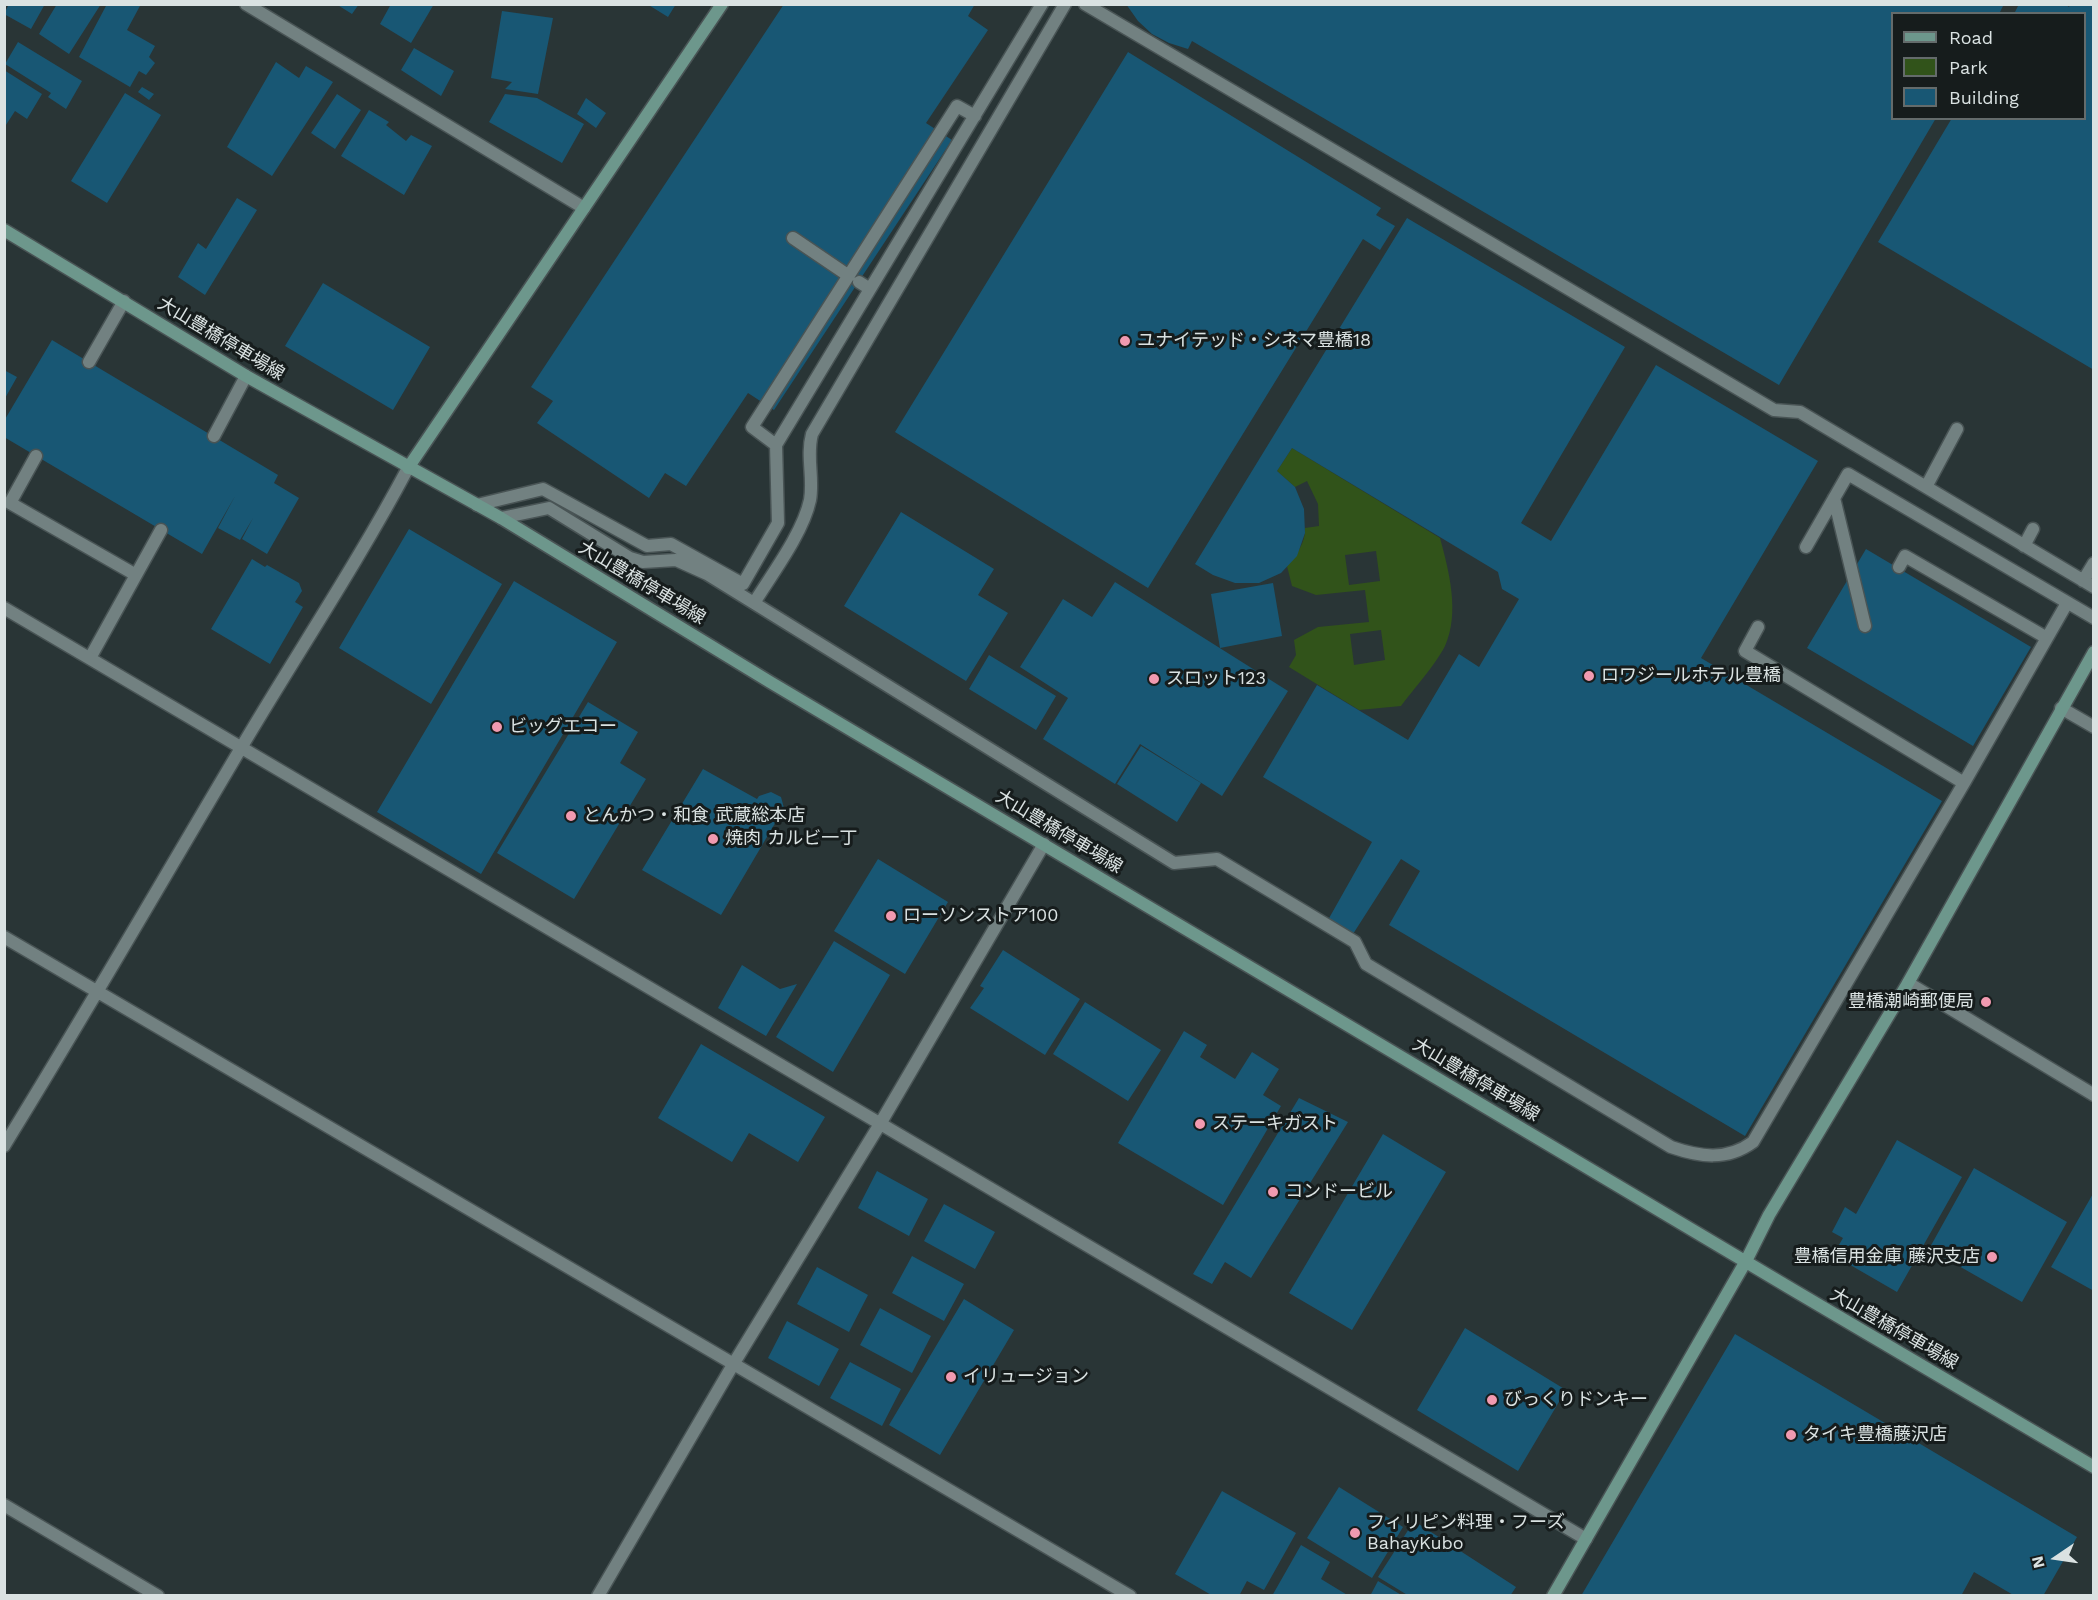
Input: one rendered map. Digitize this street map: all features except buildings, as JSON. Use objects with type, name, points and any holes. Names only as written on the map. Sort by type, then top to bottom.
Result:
[{"type":"main road","points":[[408,468],[722,4]]},
{"type":"main road","name":"大山豊橋停車場線","points":[[4,230],[246,376],[501,518],[770,682],[2094,1467]]},
{"type":"main road","points":[[1553,1596],[1746,1261],[1769,1215],[1908,983],[2094,652]]},
{"type":"street","points":[[246,4],[584,208]]},
{"type":"street","points":[[477,505],[543,489],[647,546],[671,544],[743,584],[778,523],[776,446],[1042,4]]},
{"type":"street","points":[[754,603],[803,522],[810,498],[808,447],[812,434],[1065,4]]},
{"type":"street","points":[[1085,4],[1774,410],[1800,412],[2088,584],[2094,563]]},
{"type":"street","points":[[776,446],[752,427],[854,279],[957,106],[975,116]]},
{"type":"street","points":[[793,238],[870,289]]},
{"type":"street","points":[[89,362],[124,302]]},
{"type":"street","points":[[214,436],[246,376]]},
{"type":"street","points":[[1926,487],[1957,429]]},
{"type":"street","points":[[36,456],[10,503],[136,575]]},
{"type":"street","points":[[4,1146],[98,993],[241,747],[386,509],[408,468]]},
{"type":"street","points":[[1806,547],[1848,474],[2094,618]]},
{"type":"street","points":[[1834,498],[1865,626]]},
{"type":"street","points":[[501,518],[549,508],[630,558],[643,562],[676,560],[707,574],[1174,863],[1217,859],[1355,942],[1366,963],[1671,1147],[1711,1157],[1746,1148],[1753,1142],[2067,603]]},
{"type":"street","points":[[2024,546],[2033,529]]},
{"type":"street","points":[[90,658],[162,530]]},
{"type":"street","points":[[1899,567],[1905,556],[2047,638]]},
{"type":"street","points":[[4,608],[1586,1539]]},
{"type":"street","points":[[1758,627],[1745,651],[1964,783]]},
{"type":"street","points":[[2061,708],[2094,727]]},
{"type":"street","points":[[598,1596],[734,1363],[880,1124],[1044,844]]},
{"type":"street","points":[[4,937],[1130,1596]]},
{"type":"street","points":[[1908,983],[2094,1095]]},
{"type":"street","points":[[4,1505],[158,1596]]},
{"type":"green space","points":[[1292,448],[1440,538],[1452,592],[1452,620],[1449,633],[1445,646],[1436,661],[1401,706],[1359,710],[1289,667],[1296,655],[1294,640],[1318,627],[1369,622],[1365,590],[1316,595],[1292,586],[1287,566],[1302,544],[1305,528],[1319,526],[1318,504],[1307,481],[1295,487],[1277,471]],"holes":[[[1376,551],[1380,581],[1349,585],[1345,555]],[[1381,630],[1385,660],[1354,665],[1350,634]]]},
{"type":"place","name":"ユナイテッド・シネマ豊橋18","points":[[1125,341]]},
{"type":"place","name":"ロワジールホテル豊橋","points":[[1589,676]]},
{"type":"place","name":"スロット123","points":[[1154,679]]},
{"type":"place","name":"ビッグエコー","points":[[497,727]]},
{"type":"place","name":"とんかつ・和食 武蔵総本店","points":[[571,816]]},
{"type":"place","name":"焼肉 カルビ一丁","points":[[713,839]]},
{"type":"place","name":"ローソンストア100","points":[[891,916]]},
{"type":"place","name":"豊橋潮崎郵便局","points":[[1986,1002]]},
{"type":"place","name":"ステーキガスト","points":[[1200,1124]]},
{"type":"place","name":"コンドービル","points":[[1273,1192]]},
{"type":"place","name":"豊橋信用金庫 藤沢支店","points":[[1992,1257]]},
{"type":"place","name":"イリュージョン","points":[[951,1377]]},
{"type":"place","name":"びっくりドンキー","points":[[1492,1400]]},
{"type":"place","name":"タイキ豊橋藤沢店","points":[[1791,1435]]},
{"type":"place","name":"フィリピン料理・フーズ BahayKubo","points":[[1355,1533]]}]
